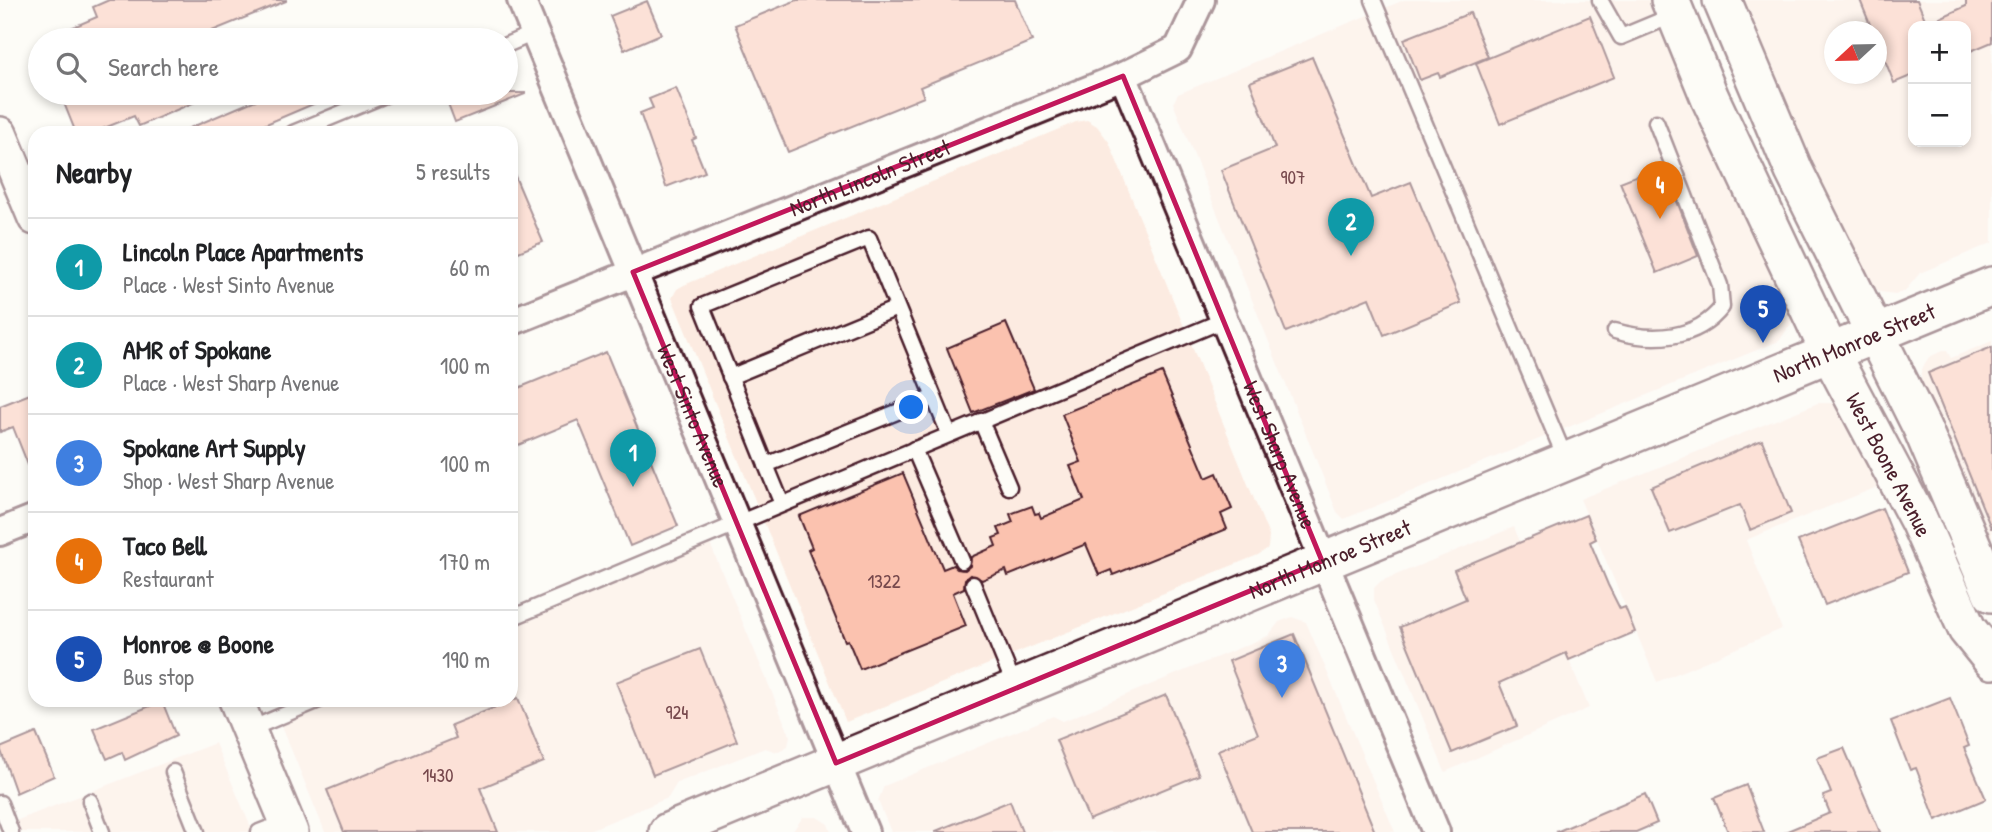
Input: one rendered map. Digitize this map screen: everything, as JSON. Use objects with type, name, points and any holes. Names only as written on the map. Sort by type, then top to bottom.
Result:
[{"type":"main road","name":"West Boone Avenue","points":[[1722,0],[1794,171],[1877,334],[1950,489],[1990,585]]},
{"type":"main road","name":"West Boone Avenue","points":[[1673,7],[1710,98],[1830,353],[1919,521],[1967,629],[1992,660]]},
{"type":"main road","name":"North Monroe Street","points":[[668,832],[1992,286]]},
{"type":"street","name":"West Sinto Avenue","points":[[520,0],[865,832]]},
{"type":"street","name":"North Lincoln Street","points":[[518,319],[1123,76],[1178,49],[1201,0]]},
{"type":"street","name":"West Sharp Avenue","points":[[1123,76],[1436,832]]},
{"type":"street","points":[[0,134],[28,202]]},
{"type":"street","points":[[0,532],[28,520]]},
{"type":"street","points":[[242,715],[279,828]]},
{"type":"lane","points":[[1373,0],[1566,460]]},
{"type":"lane","points":[[1600,0],[1621,37],[1673,7]]},
{"type":"lane","points":[[518,40],[534,33]]},
{"type":"lane","points":[[310,126],[361,105]]},
{"type":"lane","points":[[1615,331],[1639,338],[1667,338],[1712,320],[1722,307],[1720,285],[1656,122]]},
{"type":"lane","points":[[782,504],[702,306],[869,238],[949,434]]},
{"type":"lane","points":[[730,377],[897,308]]},
{"type":"lane","points":[[518,615],[1224,320]]},
{"type":"lane","points":[[766,465],[934,397]]},
{"type":"lane","points":[[981,421],[1009,487]]},
{"type":"lane","points":[[915,449],[962,561]]},
{"type":"lane","points":[[973,584],[1015,688]]},
{"type":"lane","points":[[242,715],[283,707]]},
{"type":"lane","points":[[173,772],[197,832]]},
{"type":"lane","points":[[90,801],[102,832]]},
{"type":"lane","points":[[0,803],[11,832]]},
{"type":"highlighted area","points":[[1123,76],[1322,561],[836,763],[633,272]]},
{"type":"shaded area","points":[[1404,0],[1654,0],[1726,179],[1791,312],[1791,324],[1779,341],[1344,519],[1337,512],[1173,103],[1178,94]]},
{"type":"shaded area","points":[[1740,0],[1992,0],[1992,243],[1920,273],[1905,291],[1895,294],[1880,292],[1870,283],[1802,148]]},
{"type":"shaded area","points":[[1087,120],[1097,126],[1109,142],[1269,536],[1268,548],[1258,555],[846,722],[672,298],[677,289],[684,285],[1076,122]]},
{"type":"shaded area","points":[[1992,341],[1992,553],[1921,379],[1921,369],[1929,357],[1942,351],[1947,351],[1951,358]]},
{"type":"shaded area","points":[[1818,403],[1832,403],[1842,411],[1885,484],[1746,540],[1782,629],[1657,682],[1580,499]]},
{"type":"shaded area","points":[[1514,527],[1589,708],[1445,772],[1374,600],[1374,588],[1381,581]]},
{"type":"shaded area","points":[[704,529],[790,736],[788,746],[777,752],[765,748],[677,783],[668,798],[585,832],[325,832],[275,710],[282,707],[518,707],[518,607]]},
{"type":"shaded area","points":[[1292,617],[1306,622],[1395,832],[891,832],[878,801],[884,786],[1053,716],[1063,721],[1268,636],[1279,622]]},
{"type":"shaded area","points":[[215,743],[253,832],[1,832],[0,827]]},
{"type":"shaded area","points":[[803,817],[817,817],[828,824],[831,832],[792,832]]},
{"type":"building","points":[[109,0],[286,0],[220,28],[71,28],[97,17],[93,7]]},
{"type":"building","points":[[797,0],[1015,0],[1032,41],[920,87],[924,97],[788,152],[735,25]]},
{"type":"building","points":[[1860,0],[1917,0],[1926,21],[1908,21],[1908,77],[1894,83],[1887,65],[1887,21],[1869,21]]},
{"type":"building","points":[[1966,0],[1992,0],[1992,42],[1971,51],[1971,21],[1934,21],[1966,6]]},
{"type":"building","points":[[647,1],[661,34],[624,50],[610,16]]},
{"type":"building","points":[[1470,13],[1488,57],[1440,77],[1438,73],[1420,80],[1404,39]]},
{"type":"building","points":[[1590,16],[1614,77],[1500,124],[1476,63]]},
{"type":"building","points":[[1312,57],[1371,198],[1411,182],[1461,303],[1384,335],[1369,298],[1286,332],[1221,170],[1275,148],[1250,82]]},
{"type":"building","points":[[676,88],[696,138],[692,140],[705,172],[666,187],[640,113],[653,108],[649,99]]},
{"type":"building","points":[[65,105],[188,105],[139,126],[134,116],[109,126],[73,126]]},
{"type":"building","points":[[244,105],[311,105],[261,126],[194,126]]},
{"type":"building","points":[[449,105],[498,105],[455,122]]},
{"type":"building","points":[[1663,165],[1698,256],[1657,273],[1620,182]]},
{"type":"building","points":[[518,183],[543,242],[518,252]]},
{"type":"building","points":[[1006,323],[1034,389],[973,413],[947,348]]},
{"type":"building","points":[[1992,347],[1992,528],[1991,528],[1928,373]]},
{"type":"building","points":[[606,352],[678,526],[630,546],[578,420],[518,445],[518,388]]},
{"type":"building","points":[[1162,373],[1206,478],[1217,473],[1232,509],[1221,514],[1227,529],[1113,575],[1111,570],[1099,575],[1086,544],[1008,576],[1006,570],[982,580],[970,575],[965,579],[964,588],[953,593],[966,626],[860,669],[848,640],[845,641],[808,550],[812,548],[799,516],[903,473],[943,569],[953,565],[957,569],[965,570],[970,566],[971,557],[996,546],[993,538],[1001,535],[998,528],[1013,522],[1010,514],[1032,506],[1035,514],[1039,513],[1041,518],[1084,500],[1070,466],[1081,462],[1062,414]]},
{"type":"building","points":[[28,395],[28,465],[13,427],[0,432],[0,406]]},
{"type":"building","points":[[1762,440],[1791,513],[1750,530],[1740,505],[1670,533],[1651,487]]},
{"type":"building","points":[[1882,508],[1908,572],[1825,605],[1798,541]]},
{"type":"building","points":[[1586,515],[1596,539],[1590,542],[1608,585],[1620,609],[1625,607],[1635,632],[1569,660],[1566,653],[1499,683],[1517,726],[1452,753],[1400,627],[1466,599],[1454,570]]},
{"type":"building","points":[[1294,634],[1375,832],[1252,832],[1218,750],[1258,734],[1229,661]]},
{"type":"building","points":[[700,649],[737,741],[653,775],[616,682]]},
{"type":"building","points":[[1166,695],[1199,775],[1089,820],[1056,740]]},
{"type":"building","points":[[518,698],[544,762],[480,788],[498,832],[344,832],[327,790],[456,738],[451,725],[496,707],[518,707]]},
{"type":"building","points":[[1950,698],[1969,746],[1964,748],[1986,799],[1936,820],[1916,768],[1910,770],[1891,721]]},
{"type":"building","points":[[147,707],[164,707],[176,736],[125,760],[122,752],[107,759],[94,729]]},
{"type":"building","points":[[36,733],[54,776],[16,793],[0,748]]},
{"type":"building","points":[[1844,748],[1880,832],[1785,832],[1830,813],[1823,796],[1831,793],[1817,758]]},
{"type":"building","points":[[1746,785],[1764,832],[1728,832],[1714,798]]},
{"type":"building","points":[[1645,794],[1657,823],[1636,832],[1556,832]]},
{"type":"building","points":[[1010,801],[1022,832],[936,832],[936,831]]},
{"type":"place","name":"Taco Bell","points":[[1660,219]]},
{"type":"place","name":"AMR of Spokane","points":[[1351,256]]},
{"type":"place","name":"Monroe @ Boone","points":[[1763,343]]},
{"type":"place","name":"Lincoln Place Apartments","points":[[633,487]]},
{"type":"place","name":"Spokane Art Supply","points":[[1282,698]]}]
